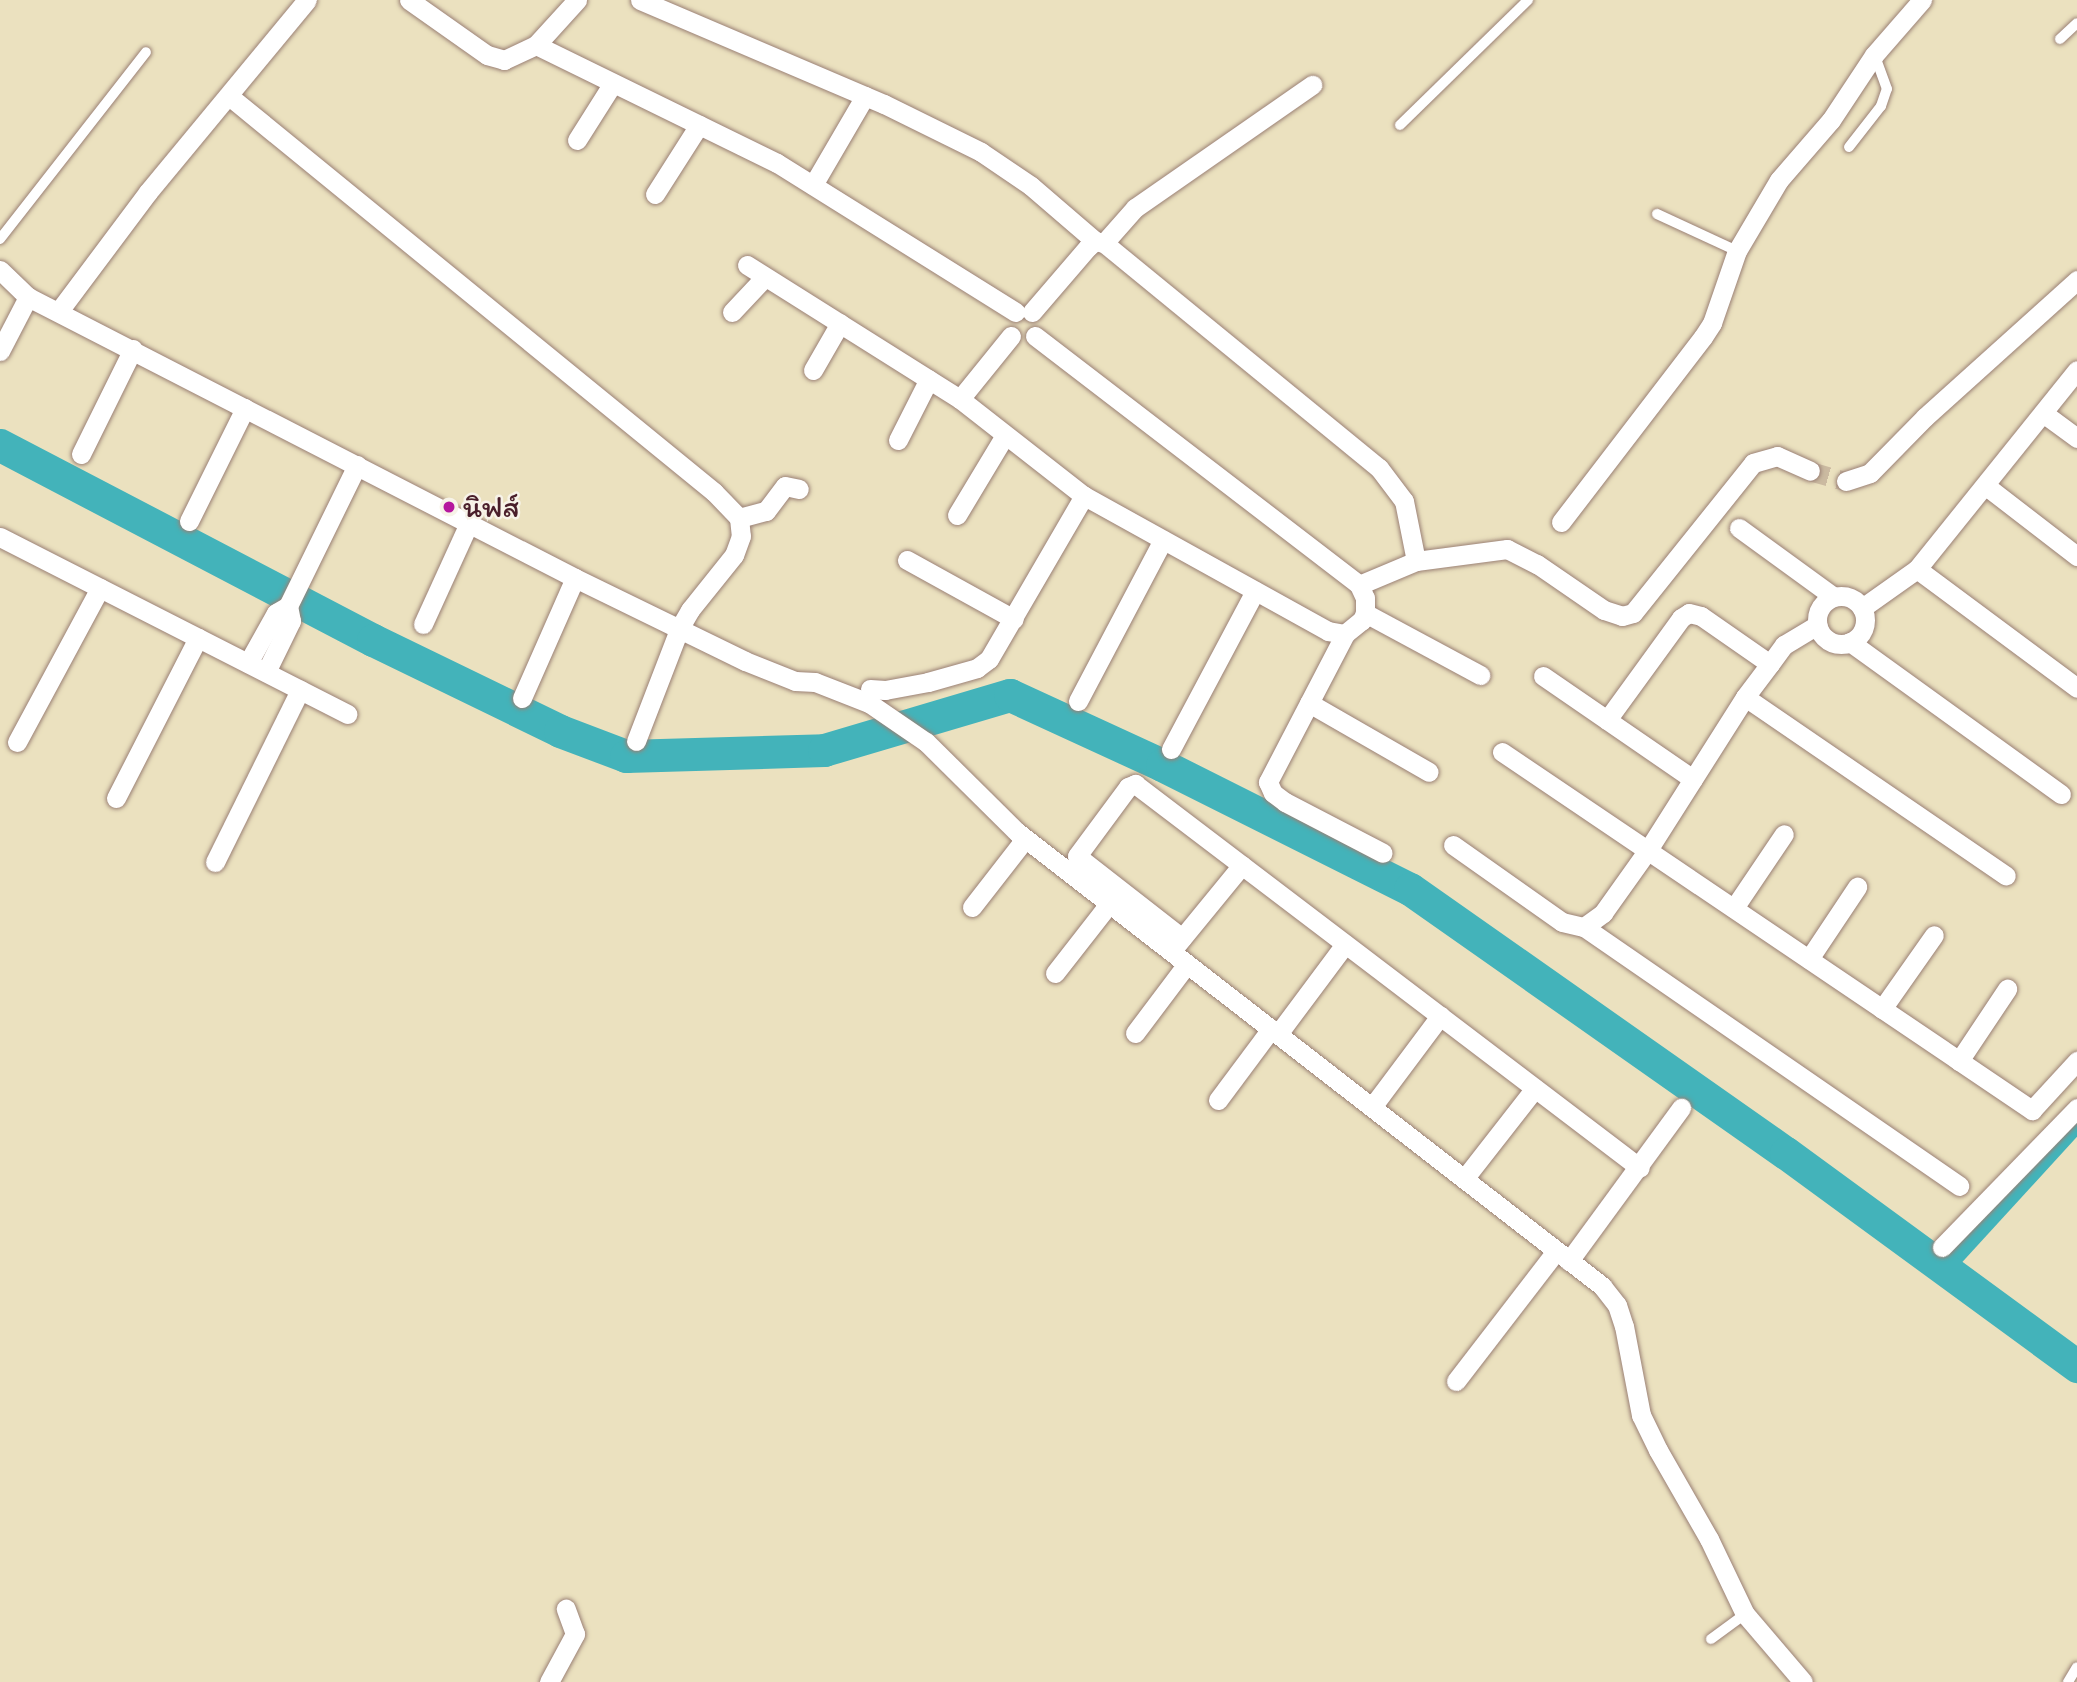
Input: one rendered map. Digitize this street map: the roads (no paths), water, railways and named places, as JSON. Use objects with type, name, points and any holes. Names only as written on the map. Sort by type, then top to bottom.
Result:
[{"type":"street","points":[[59,311],[148,192],[307,0]]},
{"type":"street","points":[[409,0],[487,55],[505,60],[536,45],[577,0]]},
{"type":"street","points":[[640,0],[865,96],[981,152],[1031,186],[1379,468],[1404,501],[1416,561]]},
{"type":"street","points":[[1561,522],[1712,323],[1737,251],[1779,180],[1831,120],[1874,55],[1922,0]]},
{"type":"street","points":[[536,45],[777,163],[1023,312],[1038,319],[1039,328],[1035,336],[1027,341],[1018,341],[1011,336],[1007,327],[1009,318],[1023,312],[1135,208],[1312,85]]},
{"type":"street","points":[[577,140],[613,83]]},
{"type":"street","points":[[229,96],[714,492],[739,518],[741,537],[734,555],[690,610],[680,627],[636,741]]},
{"type":"street","points":[[813,185],[865,96]]},
{"type":"street","points":[[655,194],[699,125]]},
{"type":"street","points":[[747,265],[961,399],[1083,496],[1328,631],[1345,634]]},
{"type":"street","points":[[0,270],[28,297],[575,578],[745,661],[794,681],[815,682],[869,696],[926,743],[1025,839],[1110,904],[1176,945]]},
{"type":"street","points":[[733,312],[765,276]]},
{"type":"street","points":[[1846,481],[1870,473],[1925,417],[2077,281]]},
{"type":"street","points":[[0,351],[28,297]]},
{"type":"street","points":[[813,370],[840,323]]},
{"type":"street","points":[[961,399],[1011,336]]},
{"type":"street","points":[[1035,336],[1359,585],[1366,598],[1362,620],[1345,634],[1268,782],[1273,793],[1285,802],[1384,853]]},
{"type":"street","points":[[81,454],[133,349]]},
{"type":"street","points":[[1862,608],[1917,569],[2077,370]]},
{"type":"street","points":[[898,440],[929,379]]},
{"type":"street","points":[[189,521],[245,408]]},
{"type":"street","points":[[2043,413],[2077,438]]},
{"type":"street","points":[[957,515],[1005,435]]},
{"type":"street","points":[[1359,585],[1416,561],[1507,549],[1537,564],[1590,602],[1612,614],[1622,616],[1633,613],[1753,463],[1777,456],[1810,471]]},
{"type":"street","points":[[265,672],[291,621],[289,606],[357,465]]},
{"type":"street","points":[[739,518],[766,511],[785,486],[799,488]]},
{"type":"street","points":[[1986,486],[2077,556]]},
{"type":"street","points":[[869,696],[978,668],[989,659],[1083,496]]},
{"type":"street","points":[[423,624],[469,523]]},
{"type":"street","points":[[1740,528],[1834,597]]},
{"type":"street","points":[[0,537],[347,714]]},
{"type":"street","points":[[1078,701],[1163,540]]},
{"type":"street","points":[[907,560],[1014,619]]},
{"type":"street","points":[[1917,569],[2077,688]]},
{"type":"street","points":[[522,698],[575,578]]},
{"type":"street","points":[[17,743],[100,588]]},
{"type":"street","points":[[1171,749],[1255,591]]},
{"type":"street","points":[[1834,597],[1852,598],[1862,608],[1865,621],[1861,634],[1850,642],[1836,643],[1824,637],[1817,625],[1818,612],[1826,600],[1834,597]]},
{"type":"street","points":[[248,663],[276,613],[289,606]]},
{"type":"street","points":[[1365,613],[1480,675]]},
{"type":"street","points":[[1607,720],[1681,618],[1689,613],[1701,616],[1770,664]]},
{"type":"street","points":[[1584,927],[1603,913],[1648,850],[1745,697],[1784,645],[1817,625]]},
{"type":"street","points":[[116,798],[198,638]]},
{"type":"street","points":[[1850,642],[2061,794]]},
{"type":"street","points":[[1543,676],[1693,779]]},
{"type":"street","points":[[215,862],[300,690]]},
{"type":"street","points":[[1745,697],[2006,876]]},
{"type":"street","points":[[1309,703],[1429,772]]},
{"type":"street","points":[[1502,752],[2032,1110],[2077,1061]]},
{"type":"street","points":[[1640,1168],[1135,784],[1128,787],[1077,856],[1176,945],[1187,964],[1602,1286],[1617,1305],[1641,1415],[1658,1450],[1709,1539],[1745,1614],[1803,1682]]},
{"type":"street","points":[[1734,908],[1784,834]]},
{"type":"street","points":[[972,907],[1025,839]]},
{"type":"street","points":[[1453,845],[1562,922],[1584,927],[1959,1186]]},
{"type":"street","points":[[1176,945],[1242,865]]},
{"type":"street","points":[[1808,959],[1857,887]]},
{"type":"street","points":[[1055,974],[1110,904]]},
{"type":"street","points":[[1882,1009],[1934,935]]},
{"type":"street","points":[[1218,1100],[1345,944]]},
{"type":"street","points":[[1135,1033],[1187,964]]},
{"type":"street","points":[[1959,1060],[2007,989]]},
{"type":"street","points":[[1372,1107],[1440,1016]]},
{"type":"street","points":[[1464,1179],[1535,1088]]},
{"type":"street","points":[[1456,1381],[1640,1168],[1681,1108]]},
{"type":"street","points":[[1942,1247],[2077,1108]]},
{"type":"street","points":[[549,1682],[575,1633],[566,1609]]},
{"type":"lane","points":[[1400,125],[1528,0]]},
{"type":"lane","points":[[2060,39],[2077,23]]},
{"type":"lane","points":[[0,239],[146,52]]},
{"type":"lane","points":[[1849,147],[1881,106],[1887,89],[1874,55]]},
{"type":"lane","points":[[1657,215],[1737,251]]},
{"type":"lane","points":[[1710,1639],[1745,1614]]},
{"type":"lane","points":[[2068,1682],[2077,1668]]},
{"type":"waterway","points":[[0,445],[373,640],[560,731],[626,756],[824,750],[1010,695],[1162,765],[1410,889],[1786,1153],[2077,1366]]},
{"type":"waterway","points":[[1943,1268],[2077,1122]]},
{"type":"tunnel","points":[[1810,471],[1846,481]]},
{"type":"place","name":"นิฟส์","points":[[449,507]]}]
